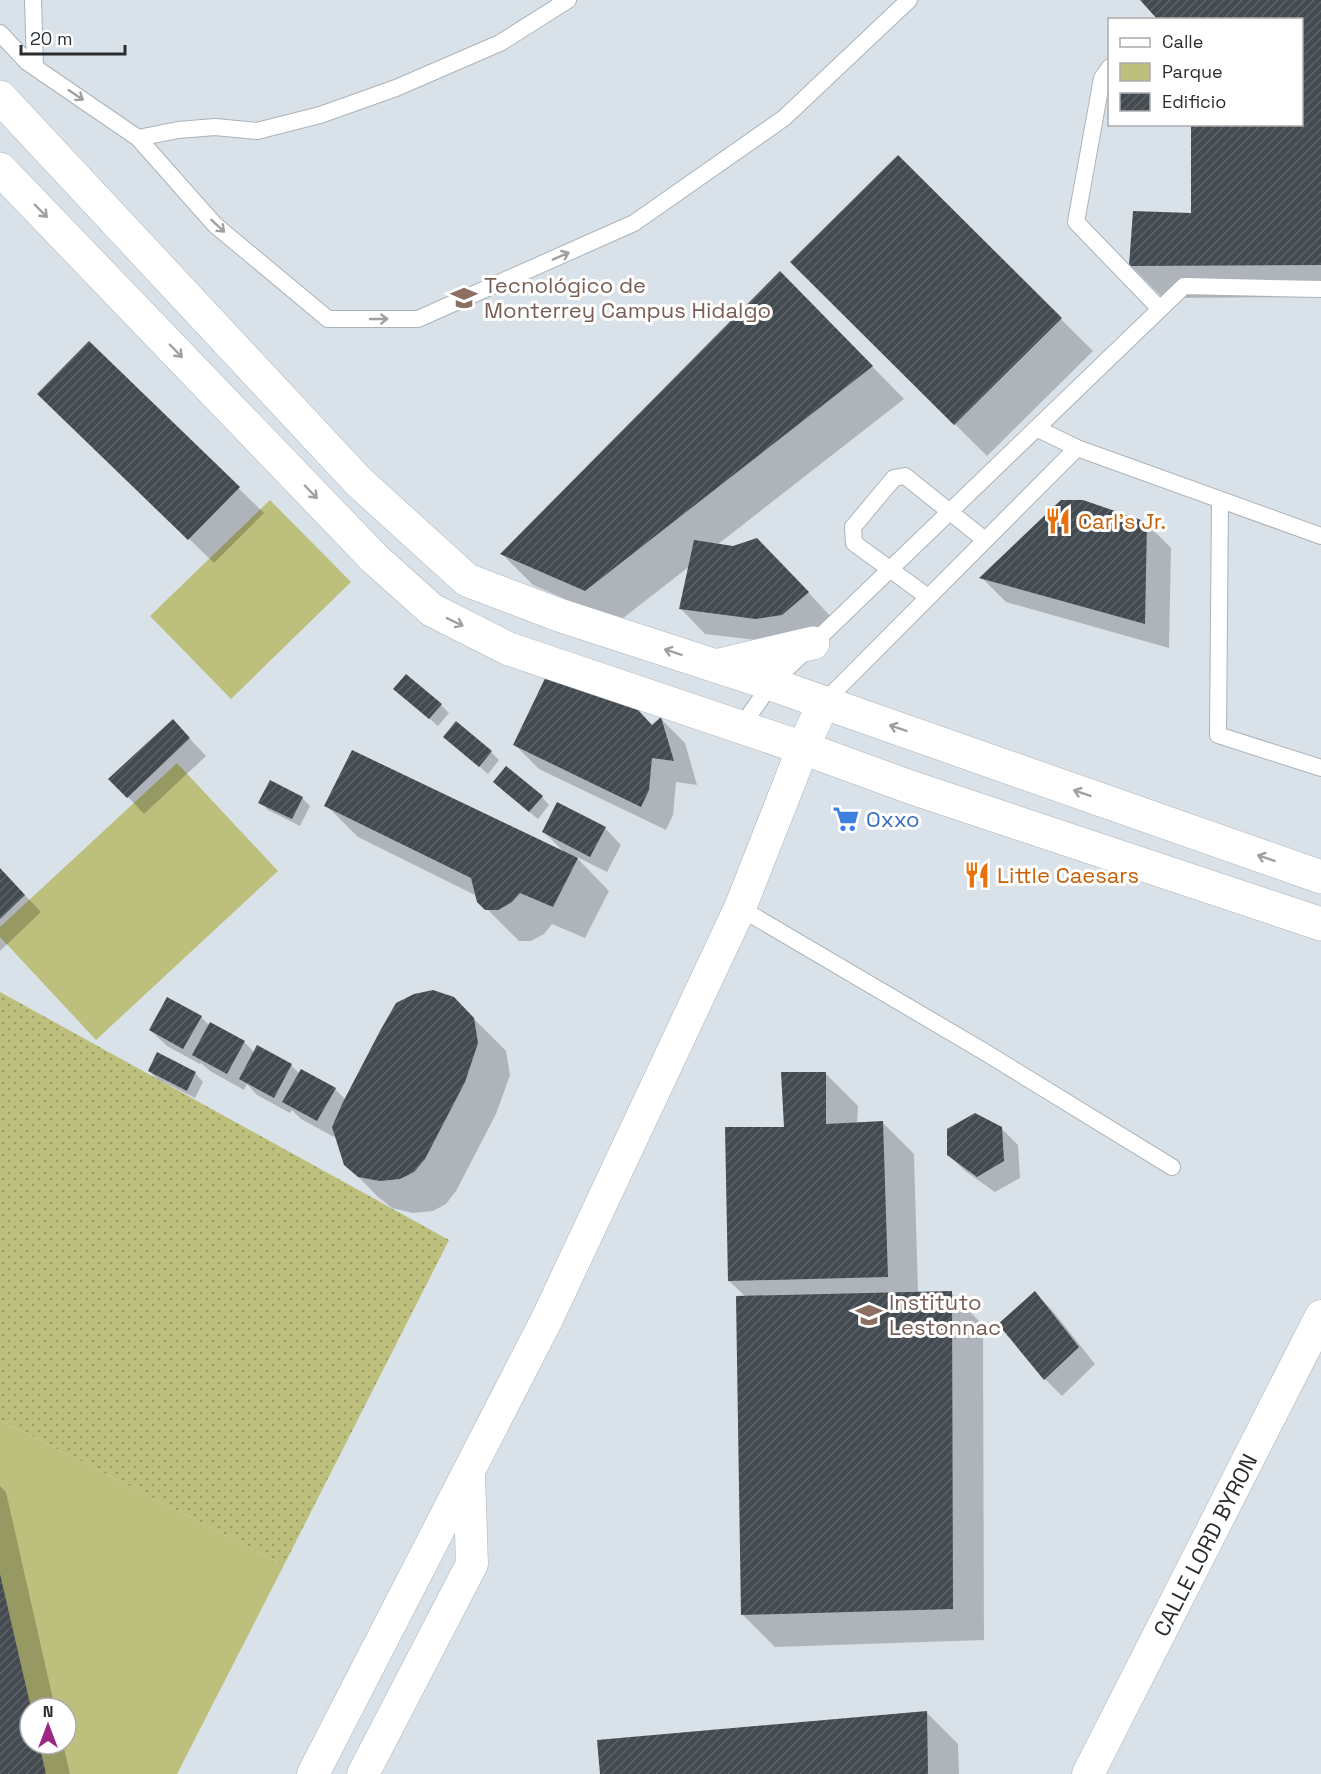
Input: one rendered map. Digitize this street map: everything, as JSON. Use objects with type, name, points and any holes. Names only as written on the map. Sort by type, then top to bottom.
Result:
[{"type":"street","points":[[0,97],[359,482],[467,580],[559,615],[824,702],[1321,877]]},
{"type":"street","points":[[0,169],[375,559],[432,610],[509,649],[803,748],[910,787],[1321,924]]},
{"type":"street","points":[[715,666],[813,644]]},
{"type":"street","points":[[313,1774],[548,1319],[740,908],[803,748],[824,702]]},
{"type":"street","name":"CALLE LORD BYRON","points":[[1088,1774],[1318,1328]]},
{"type":"street","points":[[363,1774],[472,1564],[469,1472]]},
{"type":"lane","points":[[33,0],[34,67]]},
{"type":"lane","points":[[138,138],[178,130],[215,127],[257,131],[320,115],[396,88],[500,43],[568,0]]},
{"type":"lane","points":[[0,33],[27,62],[138,138],[215,225],[328,319],[418,319],[634,223],[784,118],[909,0]]},
{"type":"lane","points":[[1108,70],[1102,78],[1076,222],[1160,309]]},
{"type":"lane","points":[[741,727],[771,684],[1184,286],[1321,289]]},
{"type":"lane","points":[[1036,428],[1077,448],[1321,536]]},
{"type":"lane","points":[[824,702],[1077,448]]},
{"type":"lane","points":[[928,597],[854,543],[853,527],[894,478],[905,476],[985,540]]},
{"type":"lane","points":[[1220,500],[1218,735],[1321,768]]},
{"type":"lane","points":[[740,908],[983,1051],[1172,1167]]},
{"type":"green space","points":[[270,500],[351,582],[231,699],[150,616]]},
{"type":"green space","points":[[177,763],[278,871],[96,1040],[0,937],[0,927]]},
{"type":"green space","points":[[0,992],[449,1240],[284,1565],[0,1420]]},
{"type":"green space","points":[[0,1420],[284,1565],[177,1774],[0,1774]]},
{"type":"building","points":[[1140,0],[1321,0],[1321,265],[1129,266],[1133,211],[1191,213],[1191,126],[1303,126],[1303,18],[1156,18]]},
{"type":"building","points":[[898,155],[1062,318],[954,425],[790,262]]},
{"type":"building","points":[[780,271],[873,366],[585,591],[500,554]]},
{"type":"building","points":[[89,341],[240,487],[188,540],[37,394]]},
{"type":"building","points":[[1061,500],[1083,500],[1147,522],[1145,624],[979,578]]},
{"type":"building","points":[[757,538],[809,592],[782,615],[756,619],[679,609],[694,540],[733,546]]},
{"type":"building","points":[[550,668],[638,710],[652,725],[661,717],[674,761],[652,758],[649,790],[641,807],[513,745]]},
{"type":"building","points":[[406,674],[442,704],[429,719],[393,689]]},
{"type":"building","points":[[173,719],[190,738],[127,798],[108,779]]},
{"type":"building","points":[[456,721],[492,751],[479,767],[443,737]]},
{"type":"building","points":[[352,750],[578,858],[553,907],[520,893],[512,902],[498,910],[485,910],[477,902],[471,878],[324,806]]},
{"type":"building","points":[[506,766],[543,796],[529,812],[493,782]]},
{"type":"building","points":[[270,780],[303,797],[292,819],[258,803]]},
{"type":"building","points":[[557,802],[606,827],[590,857],[542,832]]},
{"type":"building","points":[[0,868],[25,895],[0,919]]},
{"type":"building","points":[[433,990],[454,997],[474,1018],[478,1043],[465,1082],[425,1159],[414,1172],[400,1179],[380,1181],[358,1177],[344,1165],[332,1127],[396,1003],[414,994]]},
{"type":"building","points":[[167,997],[202,1016],[183,1049],[149,1030]]},
{"type":"building","points":[[210,1022],[245,1041],[227,1074],[192,1055]]},
{"type":"building","points":[[257,1045],[292,1064],[274,1098],[239,1079]]},
{"type":"building","points":[[157,1052],[196,1072],[187,1091],[148,1071]]},
{"type":"building","points":[[301,1069],[336,1088],[317,1121],[282,1102]]},
{"type":"building","points":[[781,1072],[826,1072],[826,1124],[883,1121],[888,1277],[728,1281],[725,1127],[784,1127]]},
{"type":"building","points":[[975,1113],[1002,1127],[1004,1161],[977,1177],[947,1155],[947,1129]]},
{"type":"building","points":[[952,1291],[953,1609],[741,1615],[736,1296]]},
{"type":"building","points":[[1035,1291],[1079,1347],[1044,1380],[998,1324]]},
{"type":"building","points":[[0,1574],[28,1696],[18,1696],[18,1756],[42,1756],[46,1774],[0,1774]]},
{"type":"building","points":[[927,1711],[928,1774],[600,1774],[597,1740]]},
{"type":"place","name":"Tecnológico de Monterrey Campus Hidalgo","points":[[464,298]]},
{"type":"place","name":"Carl's Jr.","points":[[1058,521]]},
{"type":"place","name":"Oxxo","points":[[846,819]]},
{"type":"place","name":"Little Caesars","points":[[977,875]]},
{"type":"place","name":"Instituto Lestonnac","points":[[869,1315]]}]
